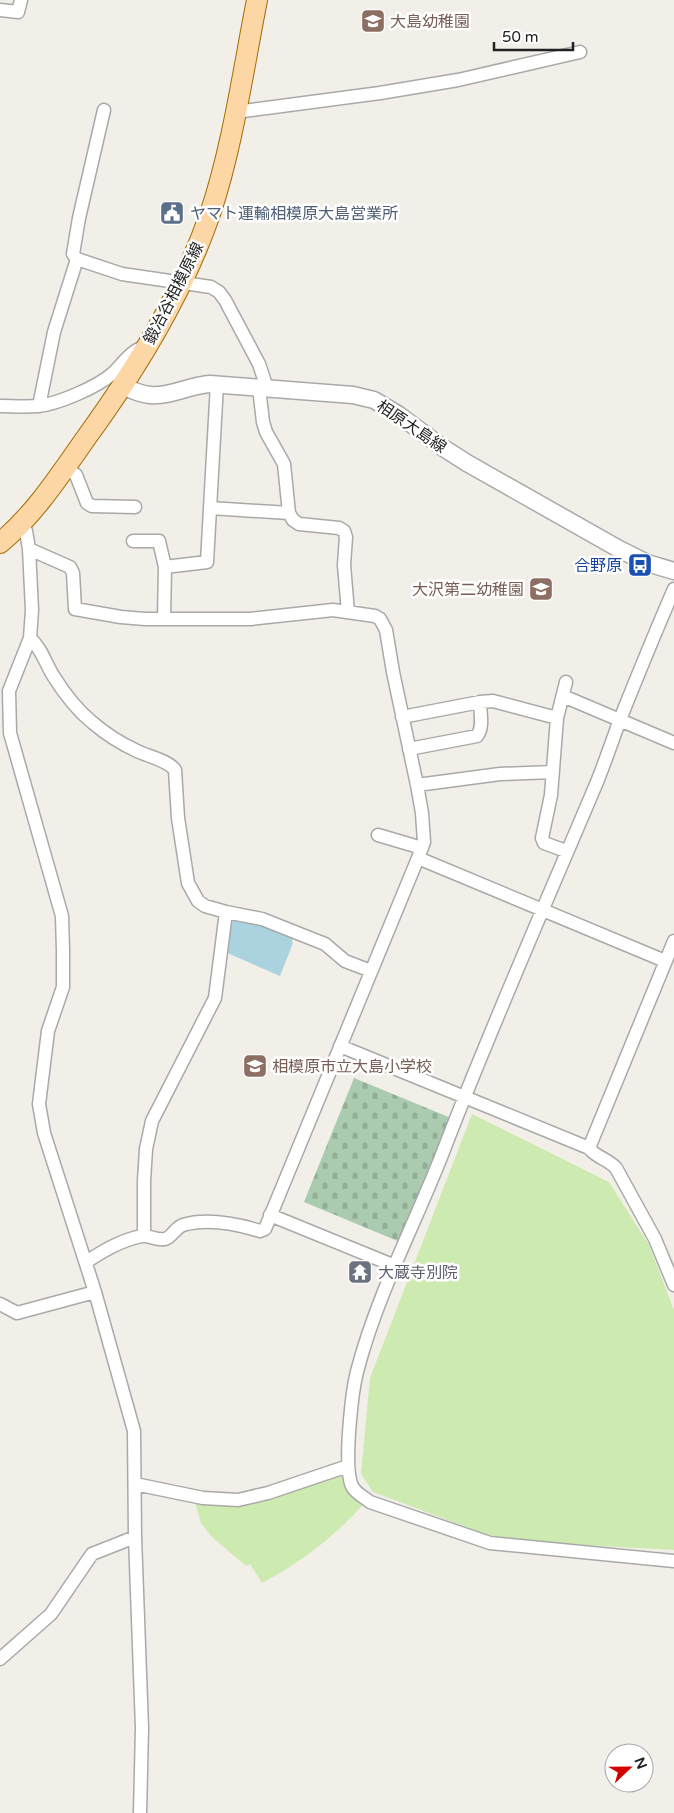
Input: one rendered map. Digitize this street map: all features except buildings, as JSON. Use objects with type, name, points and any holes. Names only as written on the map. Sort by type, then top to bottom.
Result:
[{"type":"main road","name":"鍛冶谷相模原線","points":[[0,543],[22,522],[66,468],[123,386],[181,283],[210,214],[236,112],[257,0]]},
{"type":"street","points":[[0,10],[18,12],[21,0]]},
{"type":"street","points":[[236,112],[380,93],[458,80],[580,52]]},
{"type":"street","points":[[104,110],[79,218],[73,254],[77,259],[122,274],[211,287],[225,300],[259,364],[263,388],[265,427],[284,464],[292,520],[299,524],[339,528],[344,531],[346,537],[345,572],[348,612]]},
{"type":"street","points":[[39,406],[54,332],[77,259]]},
{"type":"street","points":[[0,406],[39,406],[79,393],[110,375],[135,350],[146,346]]},
{"type":"street","points":[[165,568],[207,562],[217,384]]},
{"type":"street","name":"相原大島線","points":[[123,386],[149,395],[169,393],[200,385],[217,384],[353,395],[374,400],[475,468],[619,549],[647,563],[674,571]]},
{"type":"street","points":[[66,468],[76,475],[84,499],[92,506],[135,506]]},
{"type":"street","points":[[210,508],[290,513]]},
{"type":"street","points":[[22,522],[26,531],[29,549],[32,610],[30,638],[9,691],[10,733],[62,916],[63,950],[63,987],[48,1031],[39,1104],[44,1133],[86,1262],[134,1431],[135,1537],[142,1728],[140,1813]]},
{"type":"street","points":[[133,541],[158,541],[165,568],[164,618]]},
{"type":"street","points":[[29,549],[70,567],[73,573],[75,609],[120,617],[250,619],[333,610],[375,616],[380,619],[384,623],[422,813],[424,842],[420,853],[265,1229],[260,1231],[242,1226],[198,1222],[180,1226],[165,1239],[154,1239],[144,1235],[116,1244],[86,1262]]},
{"type":"street","points":[[674,589],[597,781],[382,1297],[358,1370],[351,1417],[348,1466],[352,1486],[370,1502],[490,1543],[674,1561]]},
{"type":"street","points":[[30,638],[41,650],[53,676],[92,722],[118,741],[144,754],[171,764],[175,770],[178,818],[188,883],[198,902],[226,912],[262,919],[325,944],[345,961],[371,971]]},
{"type":"street","points":[[566,682],[557,718],[551,795],[542,838],[544,843],[566,852]]},
{"type":"street","points":[[563,696],[674,743]]},
{"type":"street","points":[[402,716],[480,702],[503,702],[557,718]]},
{"type":"street","points":[[409,749],[477,736],[481,725],[480,702]]},
{"type":"street","points":[[417,785],[500,774],[553,772]]},
{"type":"street","points":[[378,835],[542,911],[665,961]]},
{"type":"street","points":[[144,1235],[146,1149],[152,1121],[215,998],[226,912]]},
{"type":"street","points":[[589,1148],[674,941]]},
{"type":"street","points":[[340,1046],[589,1148],[592,1154],[609,1161],[616,1168],[655,1239],[674,1286]]},
{"type":"street","points":[[270,1214],[395,1266]]},
{"type":"street","points":[[0,1304],[17,1313],[95,1292]]},
{"type":"street","points":[[135,1484],[203,1498],[238,1500],[268,1494],[348,1466]]},
{"type":"street","points":[[0,1659],[51,1614],[92,1554],[135,1537]]},
{"type":"green space","points":[[354,1078],[451,1118],[400,1242],[304,1202]]},
{"type":"green space","points":[[472,1114],[609,1182],[649,1245],[674,1310],[674,1550],[528,1542],[485,1534],[373,1492],[361,1474],[370,1378]]},
{"type":"green space","points":[[339,1473],[363,1505],[316,1548],[290,1567],[262,1583],[250,1564],[246,1566],[211,1536],[201,1523],[195,1502],[229,1506],[246,1504]]},
{"type":"water","points":[[232,919],[259,922],[293,936],[293,943],[280,976],[225,952],[230,921]]},
{"type":"place","name":"大島幼稚園","points":[[373,21]]},
{"type":"place","name":"ヤマト運輸相模原大島営業所","points":[[172,213]]},
{"type":"place","name":"合野原","points":[[640,565]]},
{"type":"place","name":"大沢第二幼稚園","points":[[541,589]]},
{"type":"place","name":"相模原市立大島小学校","points":[[255,1066]]},
{"type":"place","name":"大蔵寺別院","points":[[360,1272]]}]
